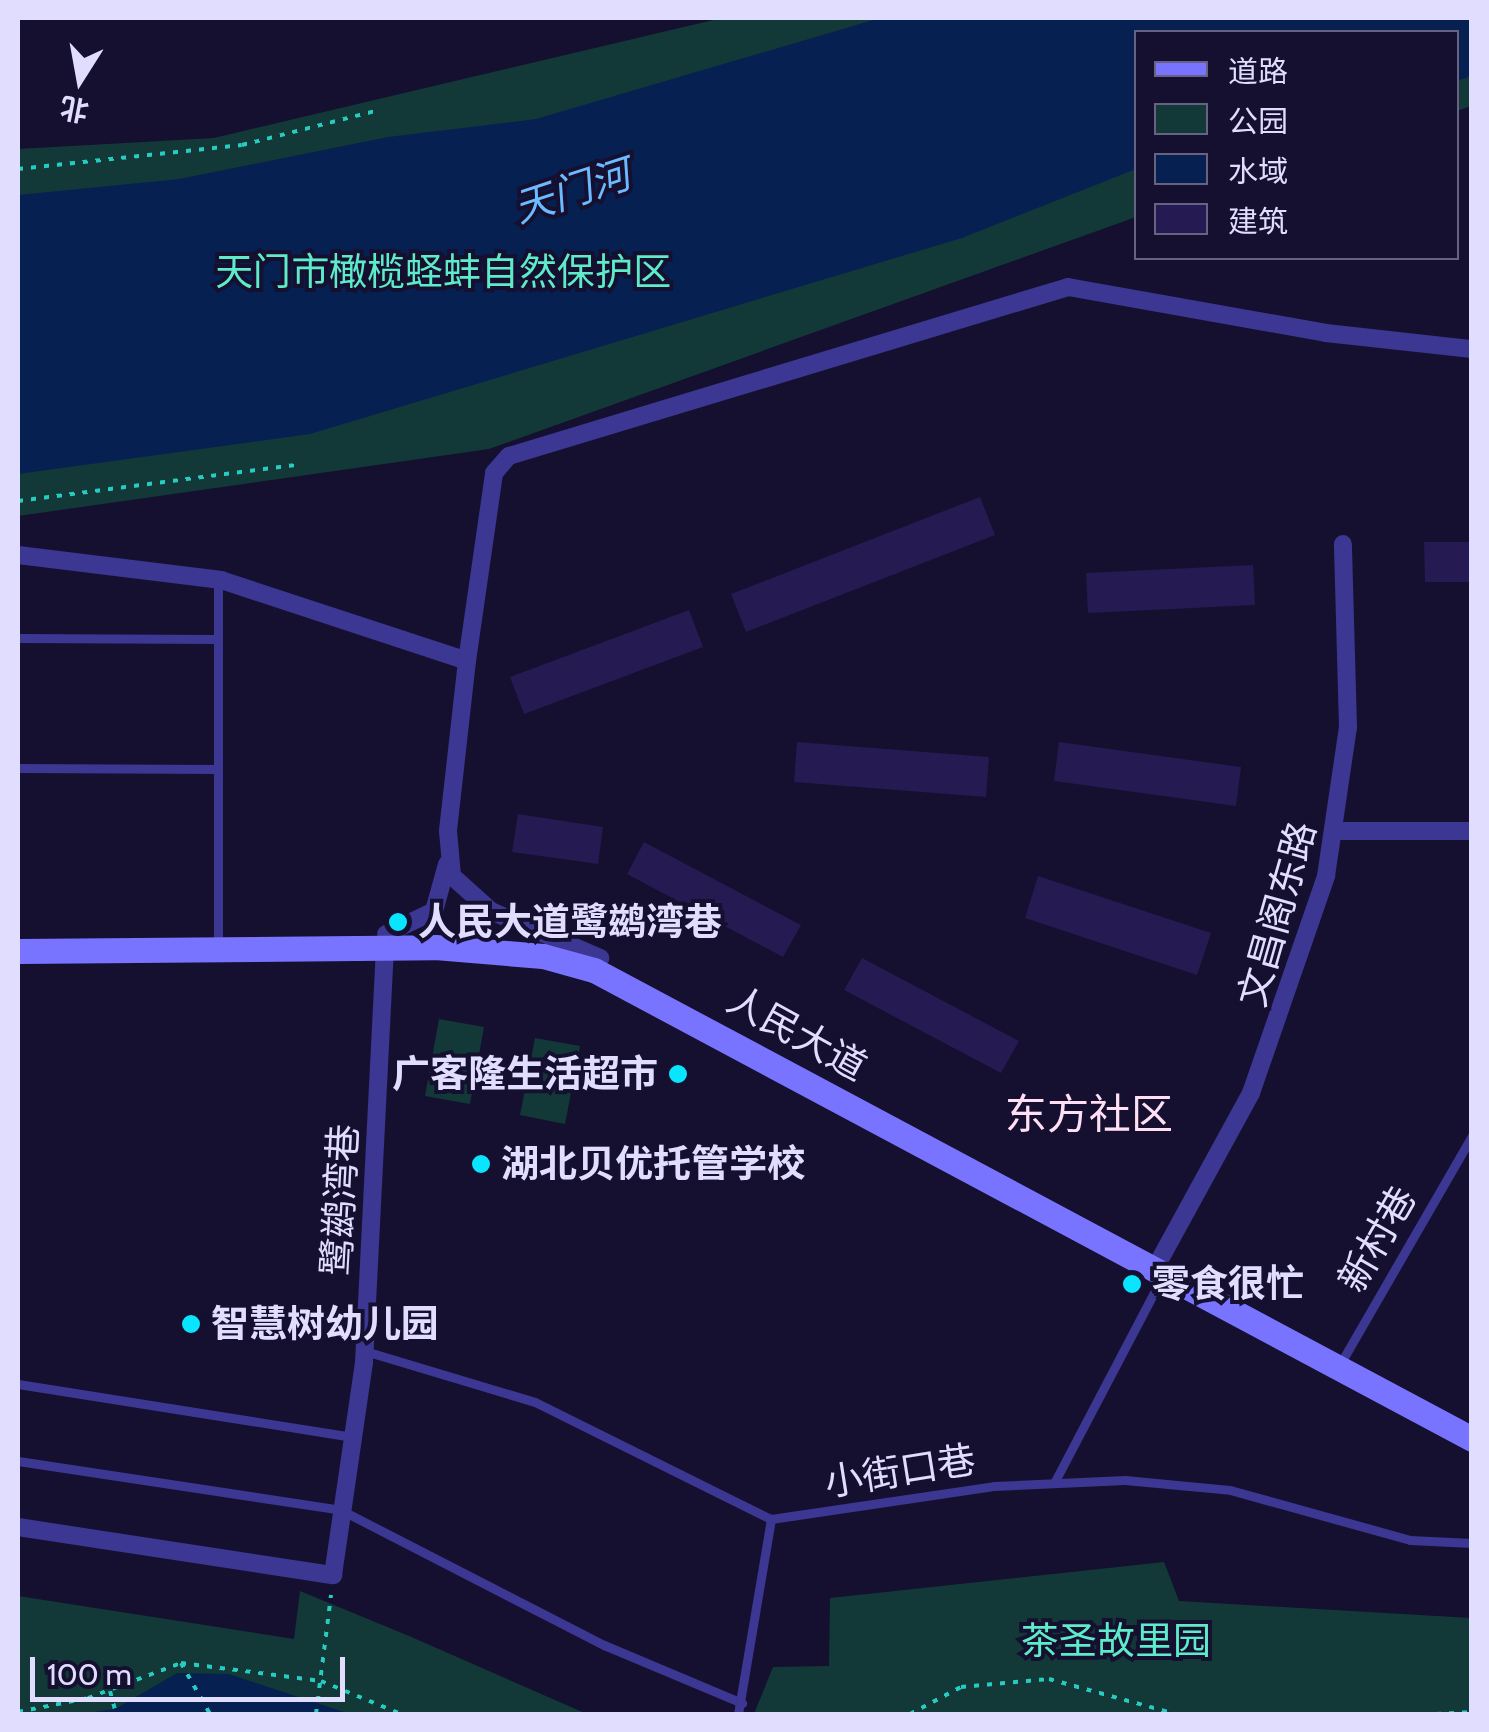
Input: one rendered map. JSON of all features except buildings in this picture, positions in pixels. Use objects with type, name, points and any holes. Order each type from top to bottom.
[{"type":"main road","name":"人民大道","points":[[18,951],[494,935],[600,958],[1472,1439]]},
{"type":"main road","name":"人民大道","points":[[18,938],[218,936],[386,940],[493,949],[594,970],[1161,1268]]},
{"type":"main road","name":"人民大道","points":[[1339,1366],[1472,1423]]},
{"type":"street","points":[[386,940],[434,911],[447,858],[468,661],[494,473],[509,456],[1068,287],[1326,333],[1472,349]]},
{"type":"street","name":"文昌阁东路","points":[[1161,1268],[1274,1038],[1337,831],[1349,680],[1343,544]]},
{"type":"street","points":[[18,554],[218,580],[468,661]]},
{"type":"street","points":[[1337,831],[1472,830]]},
{"type":"street","points":[[447,858],[474,901],[600,958]]},
{"type":"street","name":"鹭鹚湾巷","points":[[333,1575],[365,1351],[386,940]]},
{"type":"street","points":[[18,1528],[333,1575]]},
{"type":"lane","points":[[218,580],[218,936]]},
{"type":"lane","points":[[18,638],[218,639]]},
{"type":"lane","points":[[18,768],[218,769]]},
{"type":"lane","name":"新村巷","points":[[1339,1366],[1472,1136]]},
{"type":"lane","points":[[1054,1483],[1161,1268]]},
{"type":"lane","points":[[365,1351],[535,1402],[771,1519],[738,1714]]},
{"type":"lane","points":[[18,1384],[353,1438]]},
{"type":"lane","points":[[18,1461],[342,1510],[604,1644],[742,1702]]},
{"type":"lane","name":"小街口巷","points":[[771,1519],[1054,1483],[1230,1490],[1410,1540],[1472,1543]]},
{"type":"path","points":[[18,169],[242,146],[379,110]]},
{"type":"path","points":[[18,501],[296,465]]},
{"type":"path","points":[[316,1712],[333,1575]]},
{"type":"path","points":[[181,1663],[210,1714]]},
{"type":"path","points":[[18,1712],[110,1691],[181,1663],[321,1681],[401,1714]]},
{"type":"path","points":[[910,1714],[961,1686],[1050,1679],[1176,1714]]},
{"type":"path","points":[[110,1691],[116,1714]]},
{"type":"path","points":[[1436,1714],[1472,1712]]},
{"type":"green space","name":"天门市橄榄蛏蚌自然保护区","points":[[722,18],[1471,18],[1471,106],[1459,110],[1459,30],[1134,30],[1134,218],[489,449],[18,516],[18,149],[214,138]]},
{"type":"green space","points":[[439,1019],[484,1027],[470,1104],[425,1096]]},
{"type":"green space","points":[[535,1038],[580,1046],[565,1124],[520,1115]]},
{"type":"green space","name":"茶圣故里园","points":[[1164,1562],[1179,1601],[1471,1618],[1471,1714],[754,1714],[773,1667],[829,1666],[830,1598]]},
{"type":"green space","points":[[300,1591],[587,1714],[18,1714],[18,1596],[294,1639]]},
{"type":"water","name":"天门市橄榄蛏蚌自然保护区","points":[[880,18],[1471,18],[1471,76],[1459,80],[1459,30],[1134,30],[1134,170],[962,238],[310,434],[18,474],[18,195],[179,179],[388,137],[536,119]]},
{"type":"water","points":[[177,1673],[229,1674],[350,1714],[79,1714],[115,1709]]},
{"type":"place","name":"人民大道鹭鹚湾巷","points":[[398,922]]},
{"type":"place","name":"广客隆生活超市","points":[[678,1074]]},
{"type":"place","name":"湖北贝优托管学校","points":[[481,1164]]},
{"type":"place","name":"零食很忙","points":[[1132,1284]]},
{"type":"place","name":"智慧树幼儿园","points":[[191,1324]]},
{"type":"district","name":"东方社区","points":[[1089,1114]]},
{"type":"water label","name":"天门河","points":[[572,191]]}]
